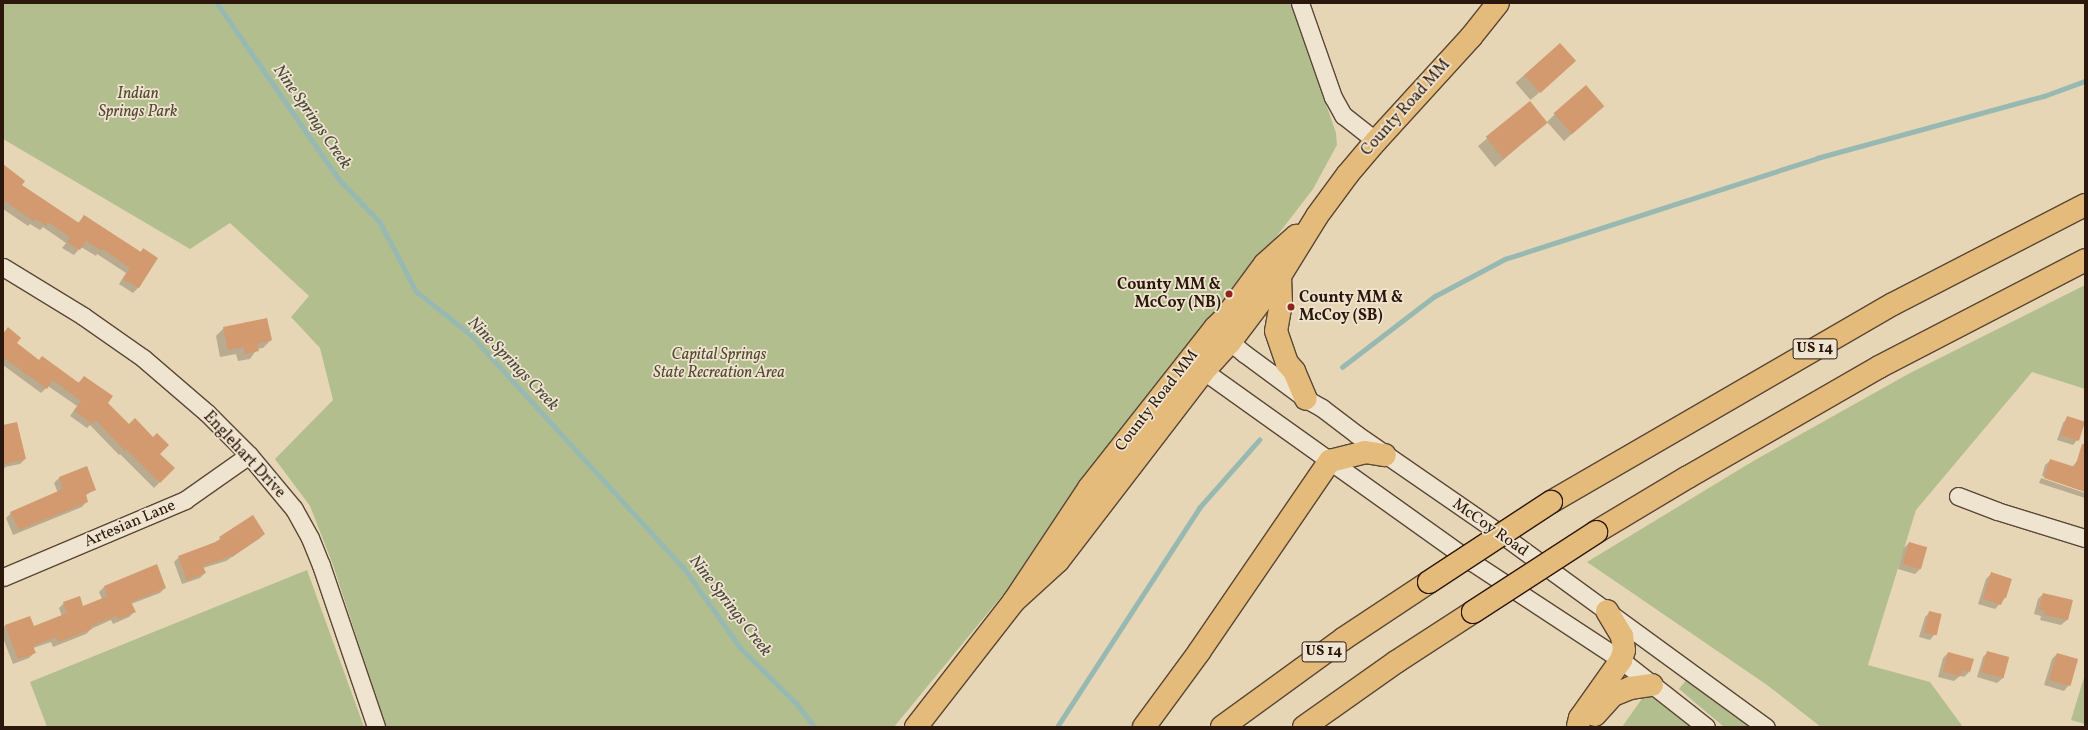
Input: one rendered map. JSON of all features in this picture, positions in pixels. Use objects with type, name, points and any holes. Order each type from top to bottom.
[{"type":"main road","name":"County Road MM","points":[[916,727],[1014,601],[1058,560],[1196,366],[1222,335],[1280,276],[1317,216],[1376,141],[1470,37],[1498,3]]},
{"type":"main road","name":"US 14","points":[[1222,727],[1343,639],[1551,502],[1893,304],[2085,205]]},
{"type":"main road","name":"County Road MM","points":[[1222,335],[1225,318],[1265,264],[1317,216]]},
{"type":"main road","points":[[1304,727],[1396,662],[1596,532],[1872,371],[2085,260]]},
{"type":"main road","points":[[1280,276],[1281,303],[1276,331],[1287,364],[1294,371],[1306,398]]},
{"type":"main road","points":[[1144,727],[1199,652],[1330,461],[1365,452],[1385,455]]},
{"type":"main road","points":[[1578,727],[1580,718],[1622,660],[1624,650],[1622,636],[1607,611]]},
{"type":"main road","points":[[1578,727],[1587,724],[1613,695],[1630,688],[1652,685]]},
{"type":"street","points":[[1300,3],[1333,97],[1343,115],[1376,141]]},
{"type":"street","name":"Englehart Drive","points":[[3,267],[83,316],[143,358],[207,413],[249,455],[294,509],[310,538],[376,727]]},
{"type":"street","name":"McCoy Road","points":[[1222,335],[1385,455],[1501,534],[1766,727]]},
{"type":"street","points":[[1196,366],[1472,562],[1622,660],[1706,727]]},
{"type":"street","name":"Artesian Lane","points":[[3,577],[185,500],[249,455]]},
{"type":"street","points":[[1958,496],[1997,511],[2085,538]]},
{"type":"green space","name":"Capital Springs State Recreation Area","points":[[3,3],[1297,3],[1316,75],[1336,133],[1337,145],[1313,189],[1137,418],[1042,547],[894,727],[386,727],[333,565],[310,506],[275,459],[333,400],[320,348],[291,317],[309,296],[230,223],[190,249],[3,139]]},
{"type":"green space","points":[[2085,285],[2085,389],[2032,372],[1916,510],[1868,665],[1930,682],[1963,727],[1821,727],[1767,685],[1587,562],[1755,460],[1910,373]]},
{"type":"green space","points":[[307,570],[364,727],[47,727],[30,682]]},
{"type":"green space","points":[[1692,673],[1765,727],[1724,727],[1679,689]]},
{"type":"green space","points":[[2085,674],[2085,724],[2071,720]]},
{"type":"green space","points":[[1646,693],[1655,694],[1699,727],[1622,727]]},
{"type":"building","points":[[1560,43],[1576,61],[1540,93],[1524,75]]},
{"type":"building","points":[[1586,85],[1604,106],[1572,134],[1554,113]]},
{"type":"building","points":[[1530,101],[1548,123],[1503,159],[1486,137]]},
{"type":"building","points":[[3,164],[25,181],[22,185],[79,223],[84,215],[141,252],[143,248],[158,258],[139,288],[123,279],[130,268],[103,249],[102,251],[86,241],[80,250],[67,242],[70,237],[48,222],[46,226],[36,219],[34,221],[3,200]]},
{"type":"building","points":[[267,318],[272,340],[257,344],[259,351],[245,354],[244,347],[228,350],[223,327]]},
{"type":"building","points":[[8,327],[21,338],[17,343],[39,360],[42,356],[79,383],[84,376],[113,396],[108,403],[129,424],[135,418],[153,437],[157,433],[169,445],[160,454],[175,468],[160,483],[126,449],[125,451],[96,420],[93,424],[74,411],[81,401],[53,380],[47,389],[3,357],[3,334]]},
{"type":"building","points":[[2067,416],[2085,422],[2079,441],[2061,435]]},
{"type":"building","points":[[17,422],[26,459],[5,464],[3,455],[3,425]]},
{"type":"building","points":[[2082,444],[2085,444],[2085,492],[2044,478],[2050,459],[2075,467]]},
{"type":"building","points":[[87,466],[96,490],[86,494],[88,502],[19,530],[10,512],[63,489],[59,477]]},
{"type":"building","points":[[253,515],[265,534],[232,557],[231,556],[203,566],[206,573],[187,580],[178,556],[221,540],[219,537]]},
{"type":"building","points":[[1909,542],[1927,547],[1921,569],[1903,564]]},
{"type":"building","points":[[157,564],[166,588],[131,602],[136,612],[118,619],[116,616],[91,626],[92,629],[58,642],[56,637],[33,646],[36,653],[18,659],[5,625],[30,616],[34,626],[67,613],[63,602],[80,596],[83,606],[108,596],[104,586]]},
{"type":"building","points":[[1991,572],[2012,579],[2006,598],[2004,598],[2001,605],[1983,599]]},
{"type":"building","points":[[2043,593],[2073,600],[2068,620],[2044,615],[2045,611],[2039,609]]},
{"type":"building","points":[[1929,611],[1942,614],[1937,635],[1924,632]]},
{"type":"building","points":[[1987,651],[2009,657],[2004,678],[1981,672]]},
{"type":"building","points":[[1948,652],[1974,659],[1970,672],[1962,670],[1961,676],[1943,672]]},
{"type":"building","points":[[2057,653],[2078,659],[2070,686],[2049,680]]},
{"type":"waterway","name":"Nine Springs Creek","points":[[217,3],[339,179],[380,222],[416,291],[470,334],[684,568],[740,647],[797,704],[815,727]]},
{"type":"waterway","points":[[1342,367],[1435,296],[1505,259],[1817,158],[2044,96],[2085,81]]},
{"type":"waterway","points":[[1057,727],[1199,508],[1259,440]]},
{"type":"place","name":"County MM & McCoy (NB)","points":[[1229,294]]},
{"type":"place","name":"County MM & McCoy (SB)","points":[[1291,307]]},
{"type":"park label","name":"Indian Springs Park","points":[[138,103]]}]
